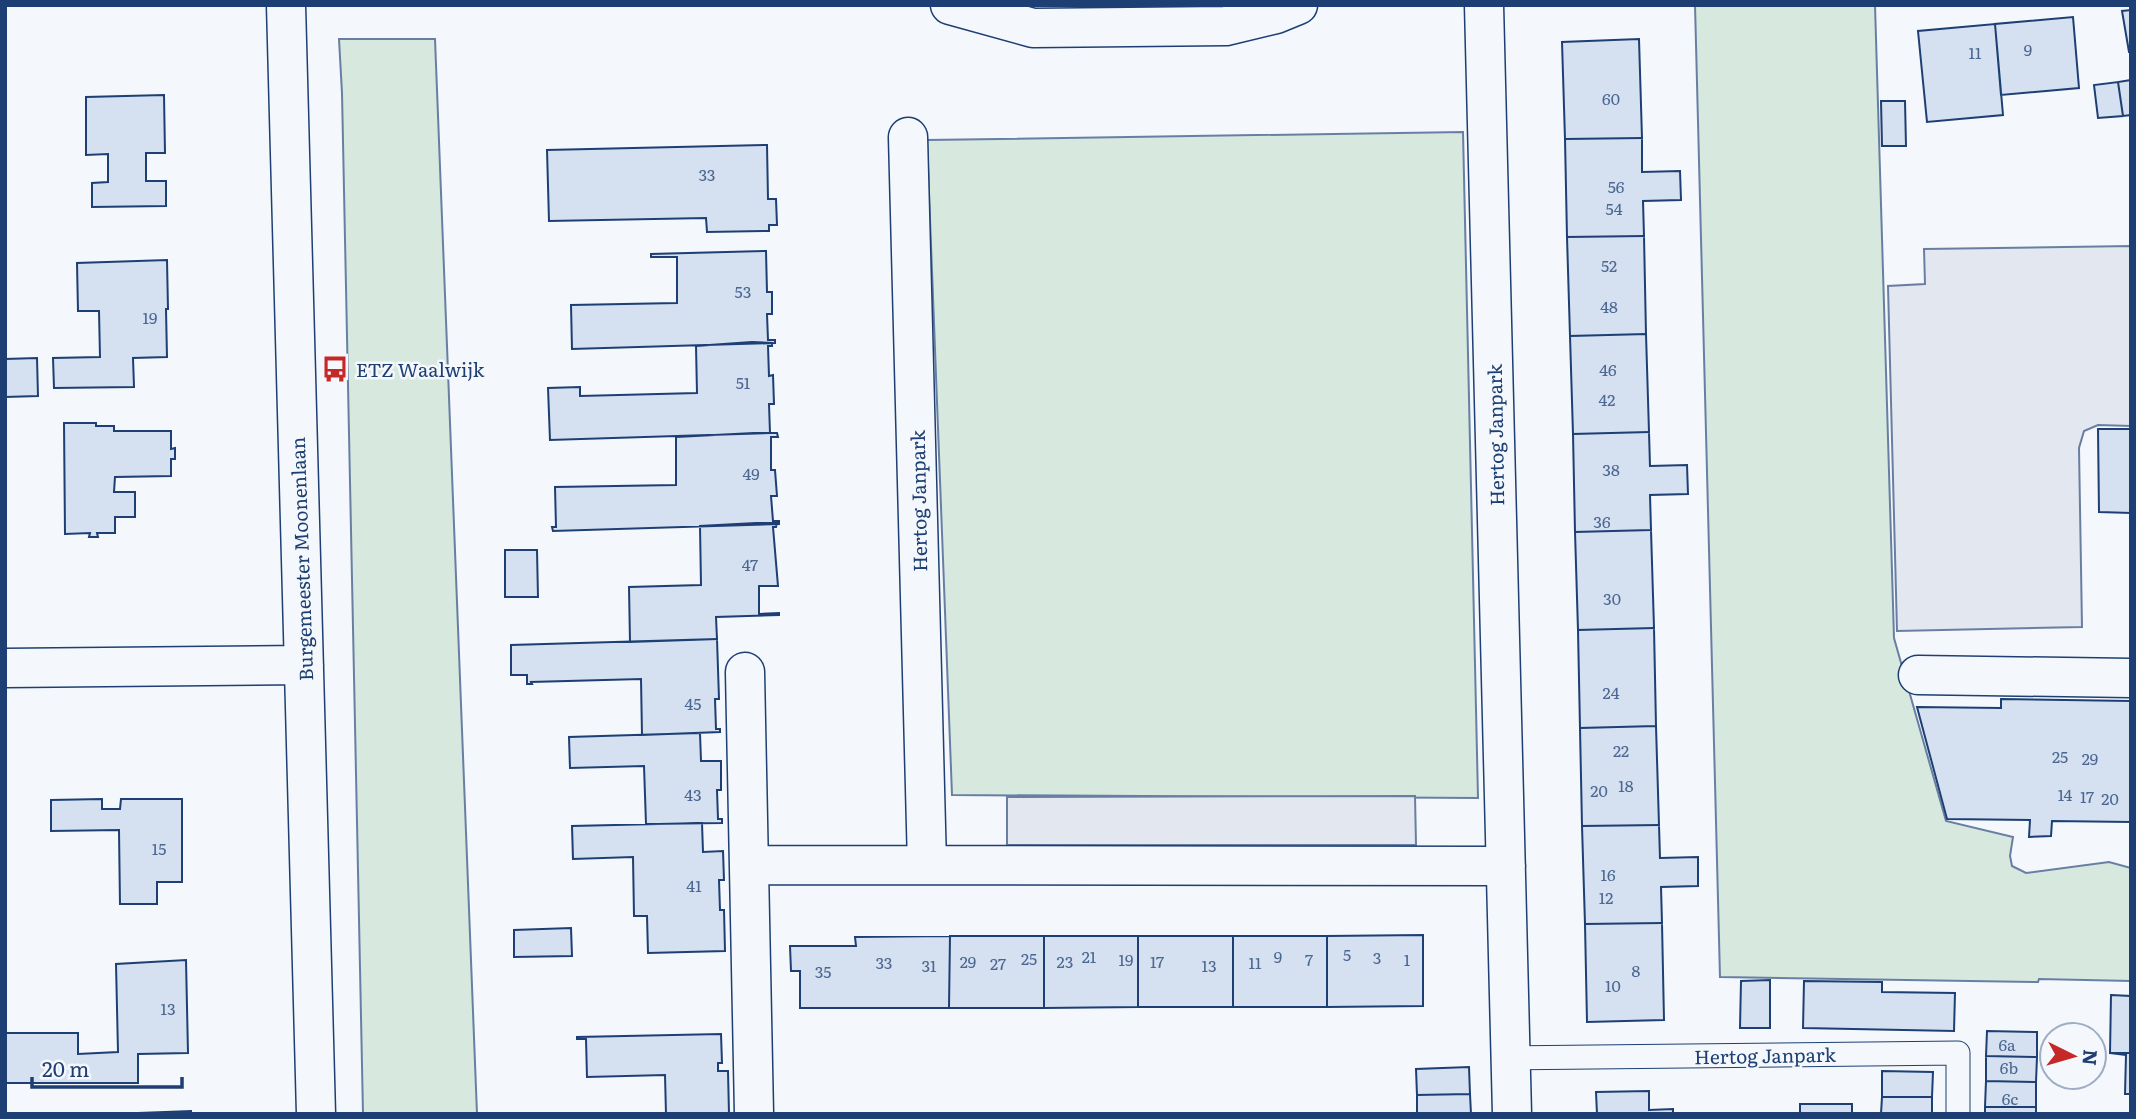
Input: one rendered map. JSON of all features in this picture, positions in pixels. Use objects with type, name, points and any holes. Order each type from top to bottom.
[{"type":"street","name":"Burgemeester Moonenlaan","points":[[286,5],[316,1114]]},
{"type":"street","points":[[950,5],[1032,28],[1226,26],[1276,15],[1298,5]]},
{"type":"street","name":"Hertog Janpark","points":[[1484,5],[1512,1114]]},
{"type":"street","name":"Hertog Janpark","points":[[908,137],[927,865]]},
{"type":"street","points":[[5,668],[304,665]]},
{"type":"street","points":[[745,672],[754,1114]]},
{"type":"street","points":[[1918,675],[2131,678]]},
{"type":"street","points":[[749,866],[1506,866]]},
{"type":"lane","name":"Hertog Janpark","points":[[1511,1058],[1958,1053],[1958,1114]]},
{"type":"shaded area","points":[[1695,5],[1875,5],[1894,638],[1946,821],[2013,837],[2010,856],[2012,866],[2026,873],[2109,862],[2131,868],[2131,981],[1720,977]]},
{"type":"shaded area","points":[[339,39],[435,39],[477,1114],[363,1114]]},
{"type":"shaded area","points":[[1463,132],[1478,798],[952,795],[927,140]]},
{"type":"shaded area","points":[[2131,246],[2131,426],[2098,425],[2084,431],[2079,448],[2082,627],[1897,631],[1888,286],[1925,284],[1924,249]]},
{"type":"shaded area","points":[[1415,796],[1416,845],[1007,845],[1007,797]]},
{"type":"building","points":[[2131,10],[2131,52],[2129,52],[2122,11]]},
{"type":"building","points":[[2073,17],[2079,88],[2001,95],[1995,24]]},
{"type":"building","points":[[1995,24],[2003,115],[1927,122],[1918,31]]},
{"type":"building","points":[[1639,39],[1642,138],[1565,139],[1562,42]]},
{"type":"building","points":[[2131,80],[2131,115],[2123,116],[2118,82]]},
{"type":"building","points":[[2118,82],[2123,116],[2098,118],[2094,85]]},
{"type":"building","points":[[164,95],[165,153],[146,153],[146,181],[166,181],[166,206],[92,207],[92,183],[108,182],[108,154],[86,155],[86,97]]},
{"type":"building","points":[[1881,101],[1905,101],[1906,146],[1882,146]]},
{"type":"building","points":[[1642,138],[1642,172],[1680,171],[1681,200],[1643,201],[1644,236],[1567,237],[1565,139]]},
{"type":"building","points":[[767,145],[768,199],[776,199],[777,225],[769,225],[769,231],[707,232],[706,218],[549,221],[547,150]]},
{"type":"building","points":[[1644,236],[1646,334],[1570,336],[1567,237]]},
{"type":"building","points":[[766,251],[767,292],[772,292],[772,314],[767,314],[768,340],[775,340],[775,343],[572,349],[571,305],[677,303],[677,257],[651,257],[651,254]]},
{"type":"building","points":[[167,260],[167,357],[133,358],[134,387],[54,388],[53,358],[100,357],[99,311],[78,311],[77,263]]},
{"type":"building","points":[[1646,334],[1649,432],[1573,434],[1570,336]]},
{"type":"building","points":[[772,343],[772,346],[768,346],[774,404],[769,404],[770,433],[550,440],[548,388],[580,387],[580,396],[697,393],[696,346]]},
{"type":"building","points":[[37,358],[38,396],[5,397],[5,359]]},
{"type":"building","points":[[64,423],[96,423],[96,426],[114,426],[114,431],[171,431],[171,449],[175,448],[175,459],[171,459],[171,476],[115,477],[114,492],[135,492],[135,517],[115,517],[115,533],[97,533],[98,537],[89,537],[90,533],[65,534]]},
{"type":"building","points":[[2098,429],[2131,429],[2131,513],[2099,512]]},
{"type":"building","points":[[1649,432],[1650,466],[1687,465],[1688,494],[1650,495],[1651,530],[1575,532],[1573,434]]},
{"type":"building","points":[[777,433],[778,437],[771,437],[771,470],[775,470],[777,496],[771,496],[773,521],[779,521],[779,524],[553,531],[552,527],[556,527],[555,487],[676,485],[676,437]]},
{"type":"building","points":[[777,523],[776,527],[773,527],[778,586],[759,586],[759,614],[779,615],[716,617],[717,639],[630,642],[629,587],[701,585],[700,526]]},
{"type":"building","points":[[1651,530],[1654,628],[1578,630],[1575,532]]},
{"type":"building","points":[[505,550],[537,550],[538,597],[505,597]]},
{"type":"building","points":[[1654,628],[1656,726],[1580,728],[1578,630]]},
{"type":"building","points":[[717,639],[719,699],[715,699],[716,729],[720,729],[720,732],[642,735],[641,679],[527,684],[527,675],[511,675],[511,645]]},
{"type":"building","points":[[2001,699],[2131,701],[2131,822],[2052,821],[2051,836],[2029,837],[2030,820],[1947,819],[1917,707],[2001,708]]},
{"type":"building","points":[[1656,726],[1659,825],[1582,826],[1580,728]]},
{"type":"building","points":[[700,733],[701,761],[721,761],[721,790],[717,790],[718,819],[722,819],[722,823],[646,824],[644,766],[570,768],[569,737]]},
{"type":"building","points":[[102,799],[102,809],[120,809],[121,799],[182,799],[182,882],[157,882],[157,904],[120,904],[119,830],[51,831],[51,800]]},
{"type":"building","points":[[702,823],[703,852],[723,851],[724,880],[719,880],[720,910],[724,910],[725,951],[648,953],[647,916],[634,916],[633,857],[573,859],[572,826]]},
{"type":"building","points":[[1659,825],[1660,858],[1698,857],[1698,886],[1661,887],[1662,923],[1585,924],[1582,826]]},
{"type":"building","points":[[1662,923],[1664,1020],[1587,1022],[1585,924]]},
{"type":"building","points":[[571,928],[572,956],[514,957],[514,930]]},
{"type":"building","points":[[1423,935],[1423,1006],[1327,1007],[1327,936]]},
{"type":"building","points":[[950,936],[1044,936],[1044,1008],[949,1008]]},
{"type":"building","points":[[950,936],[949,1008],[800,1008],[800,971],[791,971],[790,946],[856,946],[855,937]]},
{"type":"building","points":[[1044,936],[1138,936],[1138,1007],[1044,1008]]},
{"type":"building","points":[[1138,936],[1233,936],[1233,1007],[1138,1007]]},
{"type":"building","points":[[1233,936],[1327,936],[1327,1007],[1233,1007]]},
{"type":"building","points":[[186,960],[188,1053],[138,1054],[138,1083],[5,1083],[5,1033],[78,1033],[78,1054],[118,1052],[116,964]]},
{"type":"building","points":[[1770,980],[1770,1028],[1740,1028],[1741,981]]},
{"type":"building","points":[[1804,981],[1882,982],[1882,992],[1955,993],[1954,1031],[1803,1028]]},
{"type":"building","points":[[2111,995],[2131,996],[2131,1053],[2110,1053]]},
{"type":"building","points":[[1987,1031],[2037,1032],[2037,1057],[1986,1056]]},
{"type":"building","points":[[721,1034],[722,1063],[718,1063],[718,1071],[728,1071],[729,1114],[666,1114],[665,1075],[587,1077],[586,1039],[577,1039],[577,1037]]},
{"type":"building","points":[[2110,1053],[2131,1053],[2131,1094],[2125,1094],[2126,1055]]},
{"type":"building","points":[[1986,1056],[2037,1057],[2036,1082],[1986,1081]]},
{"type":"building","points":[[1469,1067],[1470,1094],[1417,1095],[1416,1069]]},
{"type":"building","points":[[1882,1071],[1933,1072],[1932,1097],[1882,1097]]},
{"type":"building","points":[[1986,1081],[2036,1082],[2036,1107],[1985,1107]]},
{"type":"building","points":[[1649,1091],[1649,1110],[1673,1109],[1673,1114],[1597,1114],[1596,1092]]},
{"type":"building","points":[[1470,1094],[1471,1114],[1417,1114],[1417,1095]]},
{"type":"building","points":[[1882,1097],[1932,1097],[1932,1114],[1881,1114]]},
{"type":"building","points":[[1800,1104],[1852,1104],[1852,1114],[1800,1114]]},
{"type":"building","points":[[1985,1107],[2036,1107],[2036,1114],[1985,1114]]},
{"type":"building","points":[[191,1111],[191,1114],[111,1114]]},
{"type":"place","name":"ETZ Waalwijk","points":[[335,369]]}]
